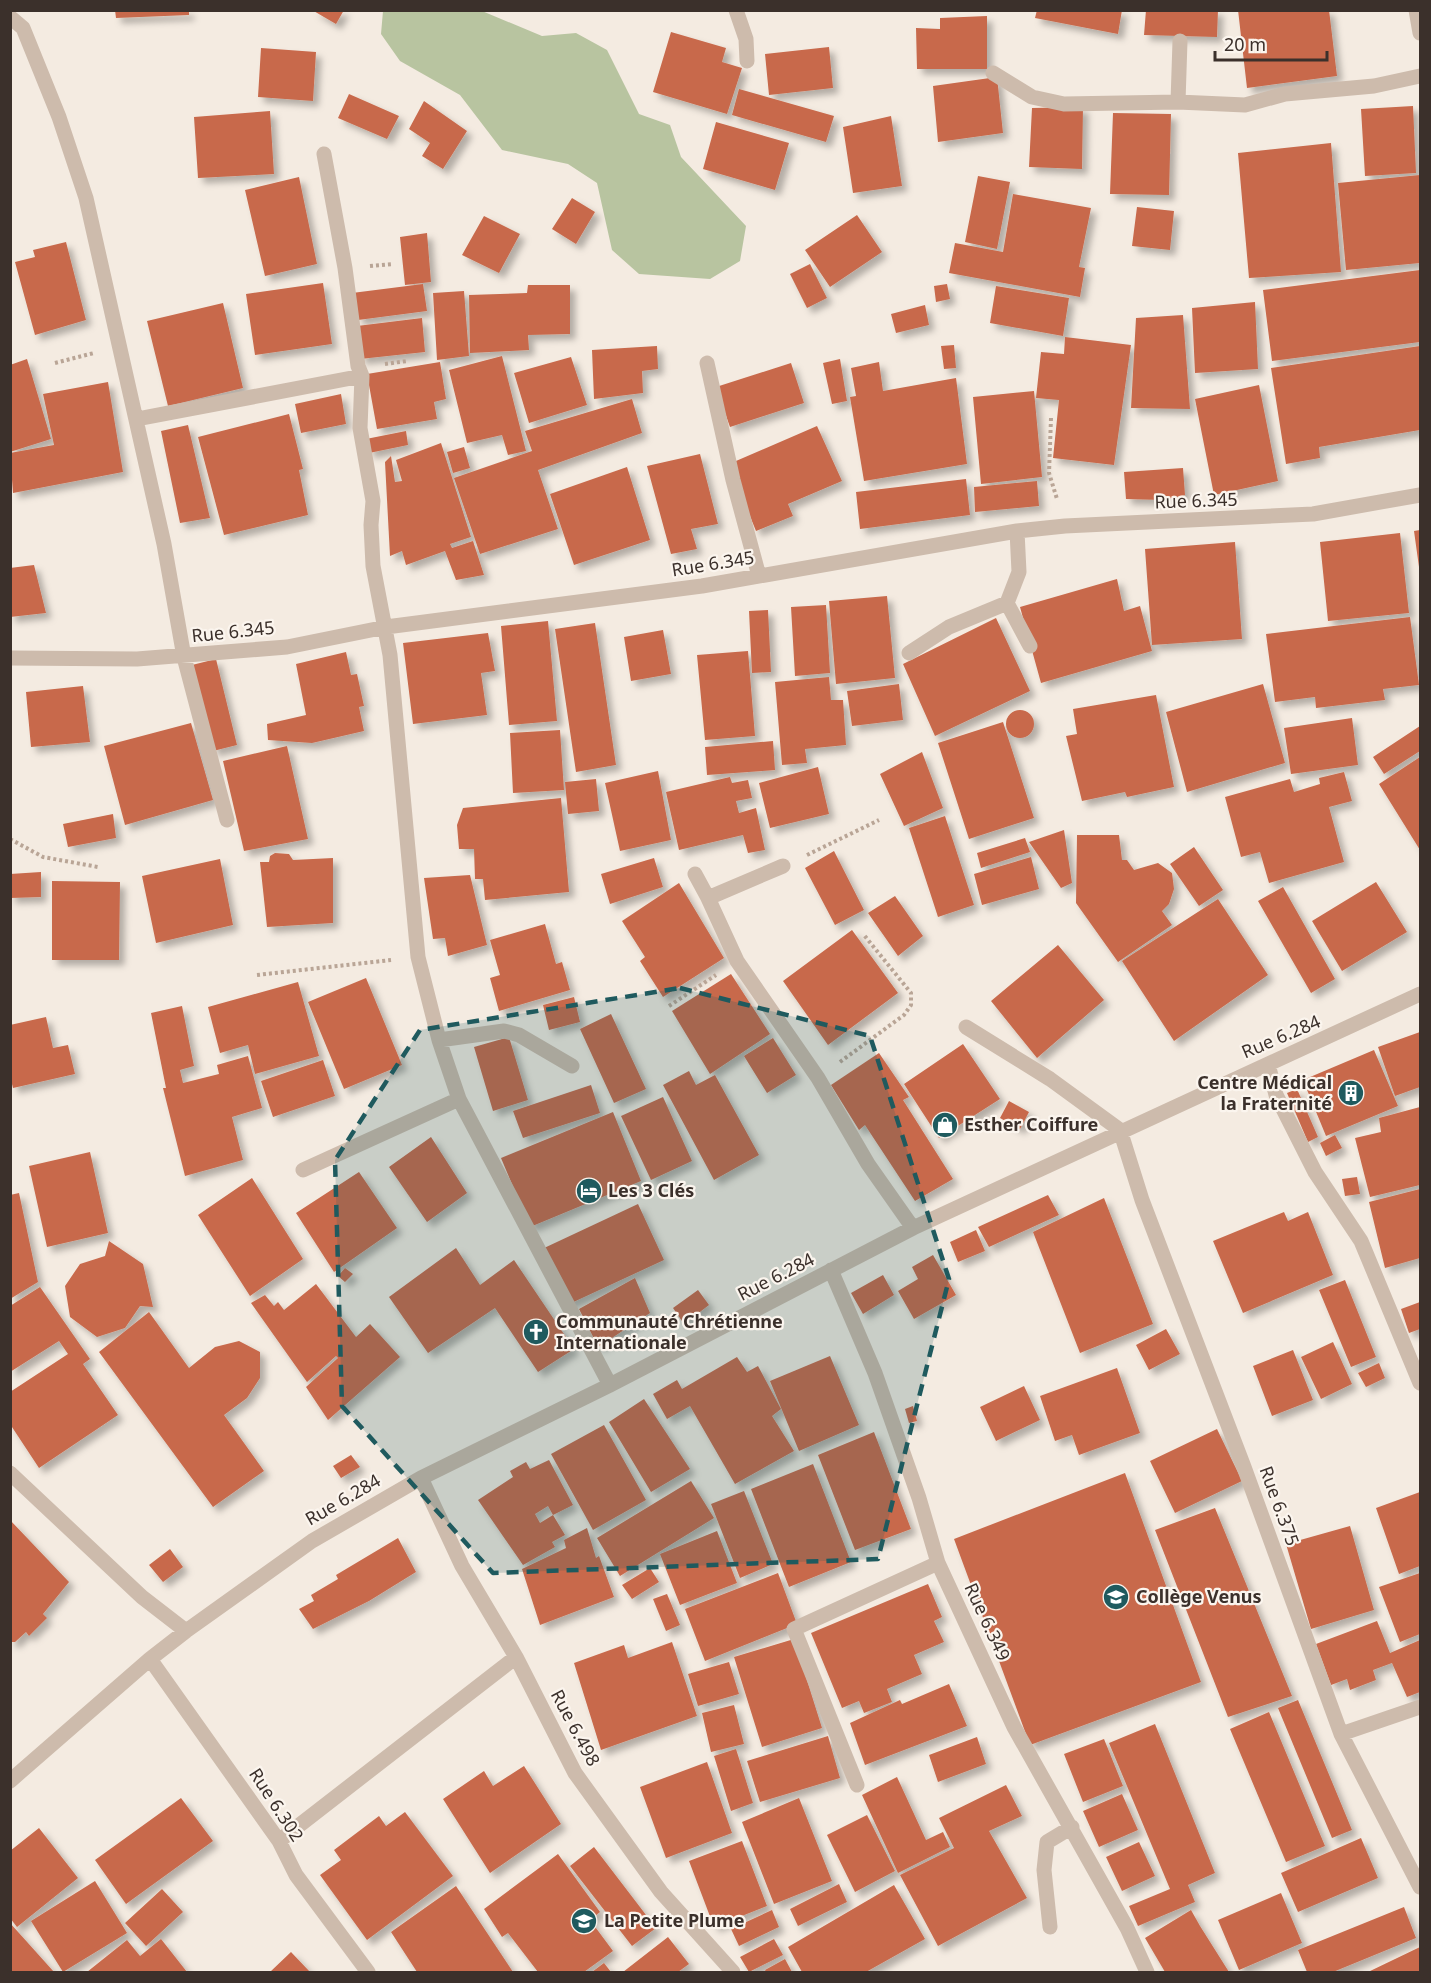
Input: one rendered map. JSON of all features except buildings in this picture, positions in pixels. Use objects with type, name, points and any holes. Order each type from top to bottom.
[{"type":"street","points":[[736,10],[747,39],[747,61]]},
{"type":"street","points":[[1416,10],[1420,33]]},
{"type":"street","points":[[10,17],[23,28],[63,127],[86,198],[164,544],[184,657],[227,820]]},
{"type":"street","points":[[1178,102],[1180,40]]},
{"type":"street","points":[[993,73],[1032,97],[1064,104],[1178,102],[1245,105],[1285,94],[1374,87],[1420,76]]},
{"type":"street","points":[[324,154],[345,268],[358,366],[362,376],[360,428],[373,501],[371,525],[373,566],[386,627],[418,957],[439,1040],[459,1099],[610,1385]]},
{"type":"street","points":[[707,363],[733,480],[759,576]]},
{"type":"street","points":[[137,419],[362,376]]},
{"type":"street","name":"Rue 6.345","points":[[10,658],[75,660],[184,657],[239,649],[287,647],[386,627],[698,579],[759,576],[1017,531],[1065,526],[1313,514],[1420,495]]},
{"type":"street","points":[[909,653],[949,627],[1007,603],[1019,572],[1017,531]]},
{"type":"street","points":[[1007,603],[1030,646]]},
{"type":"street","points":[[708,898],[783,866]]},
{"type":"street","points":[[695,874],[737,961],[818,1078],[868,1164],[913,1228]]},
{"type":"street","name":"Rue 6.284","points":[[10,1781],[150,1659],[186,1631],[312,1541],[421,1478],[610,1385],[913,1228],[1120,1130],[1336,1035],[1420,994]]},
{"type":"street","points":[[966,1027],[1050,1079],[1120,1130]]},
{"type":"street","points":[[439,1040],[504,1031],[519,1035],[572,1066]]},
{"type":"street","points":[[1268,1064],[1276,1095],[1315,1172],[1361,1240],[1420,1383]]},
{"type":"street","points":[[303,1170],[459,1099]]},
{"type":"street","name":"Rue 6.375","points":[[1120,1130],[1142,1200],[1244,1467],[1341,1734],[1420,1887]]},
{"type":"street","name":"Rue 6.349","points":[[831,1270],[875,1374],[919,1498],[938,1563],[1014,1727],[1127,1928],[1147,1972]]},
{"type":"street","points":[[10,1473],[142,1597],[186,1631]]},
{"type":"street","name":"Rue 6.498","points":[[421,1478],[462,1566],[516,1657],[575,1773],[661,1892],[733,1972]]},
{"type":"street","points":[[857,1785],[794,1629],[938,1563]]},
{"type":"street","points":[[279,1840],[516,1657]]},
{"type":"street","name":"Rue 6.302","points":[[150,1659],[279,1840],[296,1875],[368,1972]]},
{"type":"street","points":[[1341,1734],[1420,1707]]},
{"type":"street","points":[[1050,1927],[1044,1870],[1047,1842],[1072,1827]]},
{"type":"path","points":[[56,363],[121,346]]},
{"type":"path","points":[[1051,418],[1050,473],[1065,526]]},
{"type":"path","points":[[823,848],[879,819]]},
{"type":"path","points":[[10,839],[43,857],[98,867]]},
{"type":"path","points":[[818,1078],[904,1015],[911,1005],[911,993],[864,935]]},
{"type":"path","points":[[257,975],[418,957]]},
{"type":"path","points":[[669,1006],[737,961]]},
{"type":"highlighted area","points":[[680,988],[870,1036],[949,1279],[878,1559],[493,1573],[342,1406],[335,1160],[420,1030]]},
{"type":"green space","points":[[383,11],[482,11],[542,36],[576,33],[607,50],[639,114],[670,125],[681,157],[746,226],[740,261],[710,279],[639,274],[612,250],[597,183],[568,164],[502,150],[460,95],[400,61],[381,34]]},
{"type":"place","name":"Centre Médical la Fraternité","points":[[1351,1093]]},
{"type":"place","name":"Esther Coiffure","points":[[945,1125]]},
{"type":"place","name":"Les 3 Clés","points":[[589,1191]]},
{"type":"place","name":"Communauté Chrétienne Internationale","points":[[536,1332]]},
{"type":"place","name":"Collège Venus","points":[[1116,1597]]},
{"type":"place","name":"La Petite Plume","points":[[584,1921]]}]
